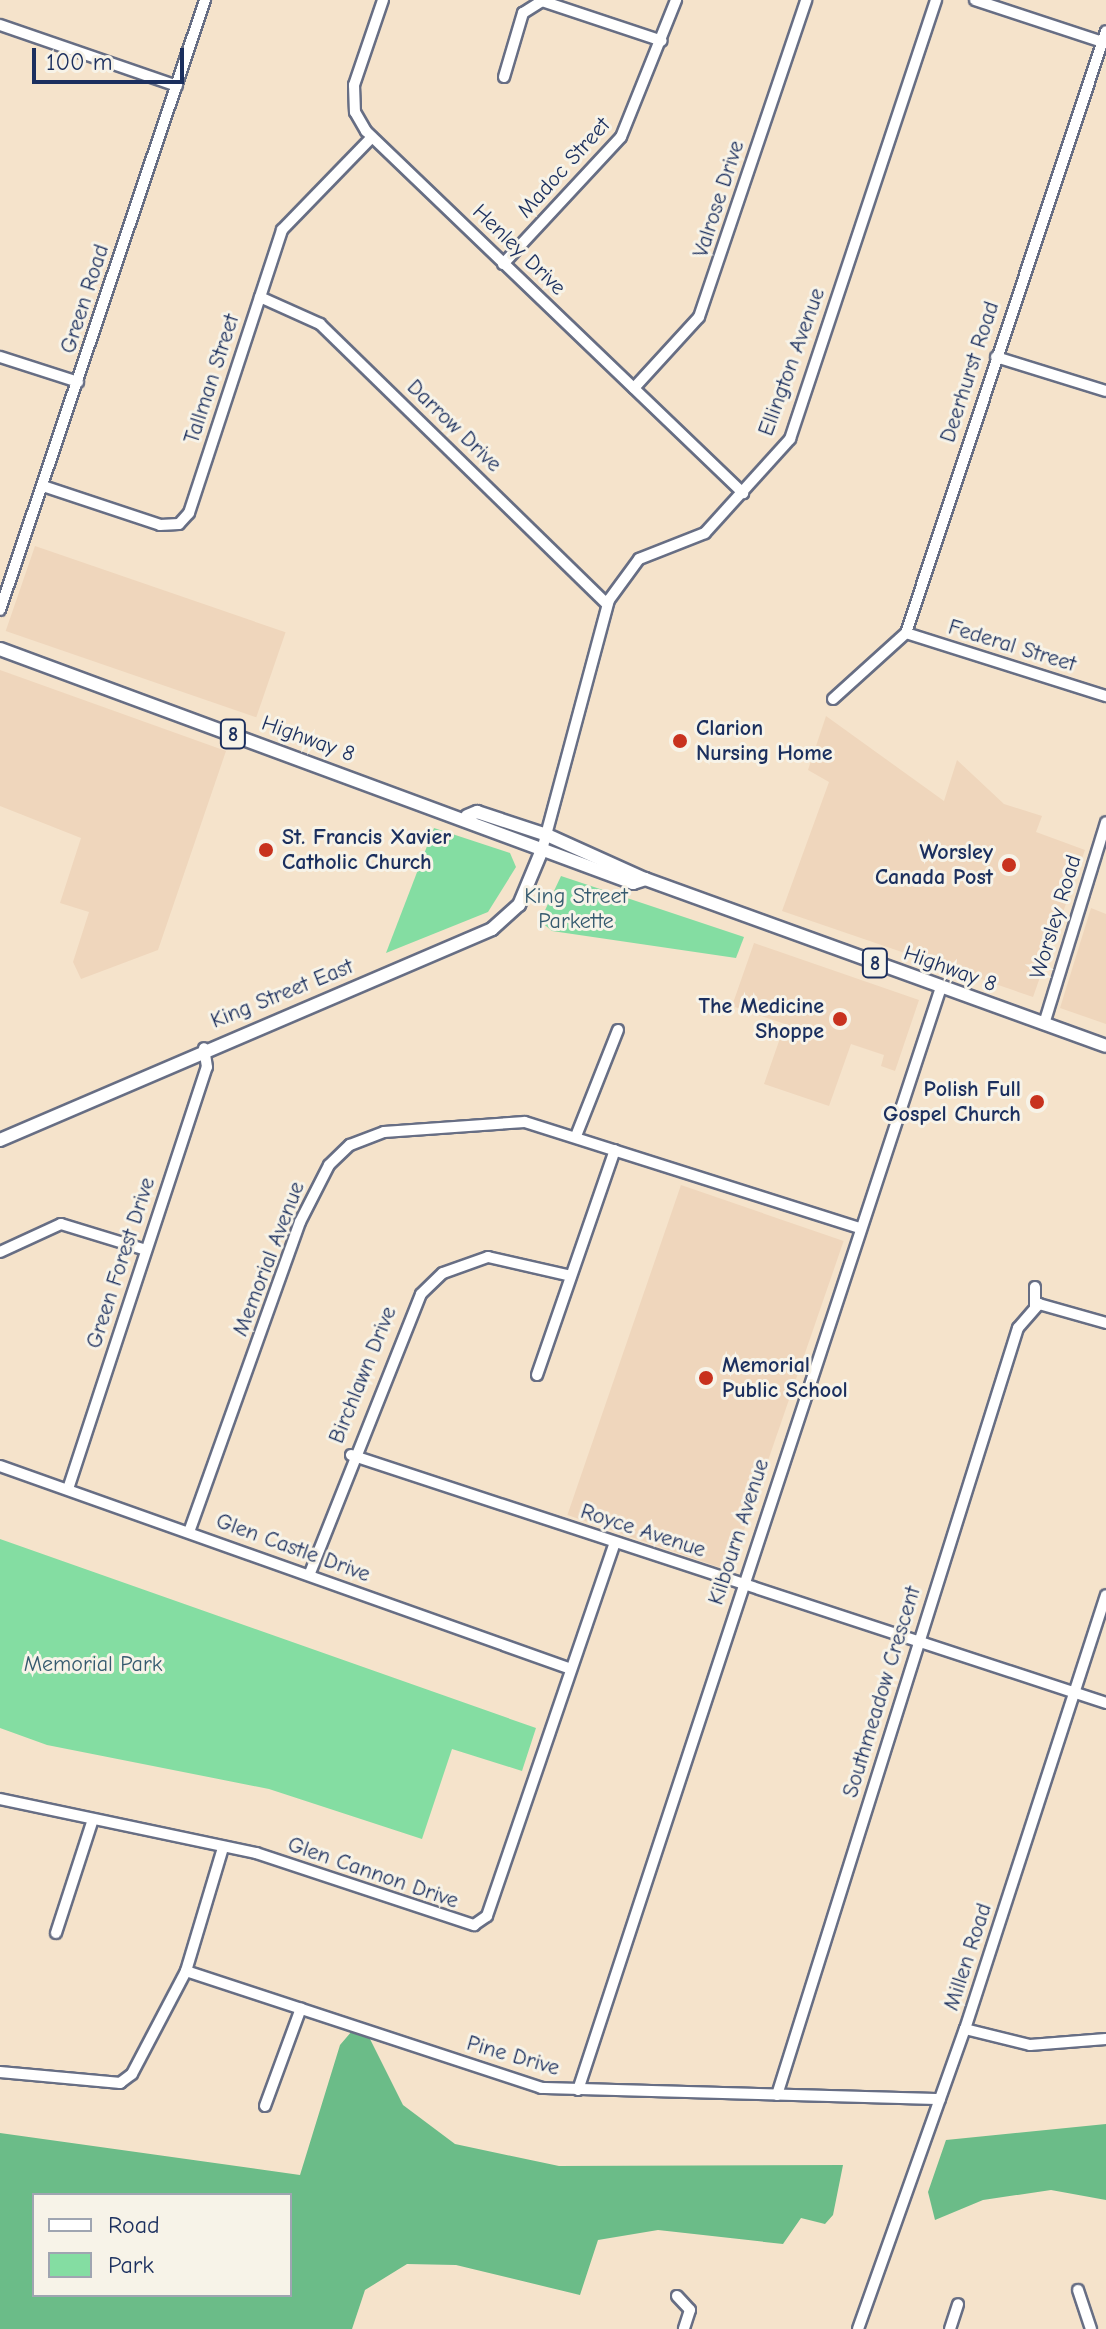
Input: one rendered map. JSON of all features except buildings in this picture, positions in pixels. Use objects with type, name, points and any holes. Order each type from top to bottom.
[{"type":"main road","name":"Highway 8","points":[[0,649],[467,816],[473,825],[633,883],[645,879]]},
{"type":"main road","name":"Highway 8","points":[[467,816],[477,812],[547,835],[645,879],[1106,1046]]},
{"type":"main road","name":"King Street East","points":[[0,1140],[204,1048],[492,929],[519,905],[542,850]]},
{"type":"street","name":"Green Road","points":[[0,610],[205,0]]},
{"type":"street","name":"Henley Drive","points":[[383,0],[354,85],[357,117],[372,137],[743,493]]},
{"type":"street","name":"Madoc Street","points":[[503,264],[621,137],[676,0]]},
{"type":"street","name":"Valrose Drive","points":[[634,388],[704,307],[806,0]]},
{"type":"street","name":"Ellington Avenue","points":[[542,850],[607,604],[639,559],[705,533],[790,439],[936,0]]},
{"type":"street","points":[[975,0],[1104,38]]},
{"type":"street","points":[[504,77],[523,13],[542,1],[662,41]]},
{"type":"street","points":[[0,25],[177,86]]},
{"type":"street","name":"Deerhurst Road","points":[[833,699],[906,633],[1104,38]]},
{"type":"street","name":"Tallman Street","points":[[43,486],[160,525],[179,524],[189,513],[260,297],[293,212],[372,137]]},
{"type":"street","name":"Darrow Drive","points":[[260,297],[320,324],[607,604]]},
{"type":"street","points":[[0,357],[78,382]]},
{"type":"street","points":[[996,357],[1106,391]]},
{"type":"street","name":"Federal Street","points":[[906,633],[1106,696]]},
{"type":"street","name":"Worsley Road","points":[[1044,1024],[1106,822]]},
{"type":"street","name":"Kilbourn Avenue","points":[[578,2090],[859,1228],[941,987]]},
{"type":"street","points":[[576,1136],[618,1030]]},
{"type":"street","name":"Green Forest Drive","points":[[68,1489],[207,1067],[204,1048]]},
{"type":"street","name":"Memorial Avenue","points":[[189,1532],[300,1222],[329,1165],[350,1145],[384,1132],[525,1122],[859,1228]]},
{"type":"street","points":[[537,1375],[615,1150]]},
{"type":"street","points":[[0,1252],[61,1224],[146,1250]]},
{"type":"street","name":"Birchlawn Drive","points":[[310,1573],[351,1455],[412,1306],[443,1273],[503,1257],[571,1276]]},
{"type":"street","points":[[1035,1287],[1035,1307],[1053,1304],[1106,1323]]},
{"type":"street","name":"Southmeadow Crescent","points":[[777,2095],[1011,1344],[1035,1307]]},
{"type":"street","name":"Royce Avenue","points":[[351,1455],[918,1644],[1106,1703]]},
{"type":"street","name":"Glen Castle Drive","points":[[0,1466],[310,1573],[571,1669]]},
{"type":"street","name":"Glen Cannon Drive","points":[[0,1799],[92,1822],[223,1848],[465,1925],[484,1921],[615,1543]]},
{"type":"street","name":"Millen Road","points":[[858,2329],[965,2029],[1106,1595]]},
{"type":"street","points":[[56,1933],[92,1822]]},
{"type":"street","points":[[0,2072],[120,2083],[132,2074],[186,1971],[223,1848]]},
{"type":"street","name":"Pine Drive","points":[[186,1971],[525,2085],[578,2090],[940,2099]]},
{"type":"street","points":[[265,2106],[301,2008]]},
{"type":"street","points":[[965,2029],[1030,2045],[1106,2039]]},
{"type":"street","points":[[1078,2290],[1091,2329]]},
{"type":"street","points":[[677,2296],[690,2310],[684,2329]]},
{"type":"street","points":[[950,2329],[958,2304]]},
{"type":"shaded area","points":[[35,546],[286,632],[256,717],[6,631]]},
{"type":"shaded area","points":[[0,670],[226,751],[158,950],[81,979],[73,962],[89,912],[60,903],[81,838],[0,806]]},
{"type":"shaded area","points":[[826,716],[944,801],[957,760],[1004,804],[1042,816],[1036,832],[1085,850],[1033,997],[782,911],[829,782],[808,770]]},
{"type":"shaded area","points":[[1091,908],[1106,914],[1106,1024],[1060,1008]]},
{"type":"shaded area","points":[[754,943],[919,1000],[895,1071],[881,1066],[884,1055],[851,1044],[829,1106],[764,1084],[785,1024],[732,1006]]},
{"type":"shaded area","name":"Memorial Public School","points":[[681,1185],[844,1241],[730,1571],[567,1515]]},
{"type":"green space","points":[[434,828],[510,853],[516,867],[488,912],[386,953]]},
{"type":"green space","name":"King Street Parkette","points":[[561,876],[744,937],[736,958],[552,931],[540,921]]},
{"type":"green space","name":"Memorial Park","points":[[0,1539],[536,1728],[522,1771],[452,1749],[422,1839],[269,1789],[47,1745],[0,1728]]},
{"type":"green space","points":[[352,2031],[370,2039],[403,2105],[455,2144],[559,2166],[843,2165],[833,2215],[825,2224],[801,2218],[783,2244],[658,2230],[598,2240],[580,2295],[456,2265],[407,2264],[365,2290],[352,2329],[0,2329],[0,2133],[300,2175],[340,2045]]},
{"type":"green space","points":[[1106,2124],[1106,2200],[1051,2190],[983,2200],[935,2220],[928,2192],[946,2140]]},
{"type":"place","name":"Clarion Nursing Home","points":[[680,741]]},
{"type":"place","name":"St. Francis Xavier Catholic Church","points":[[266,850]]},
{"type":"place","name":"Worsley Canada Post","points":[[1009,865]]},
{"type":"place","name":"The Medicine Shoppe","points":[[840,1019]]},
{"type":"place","name":"Polish Full Gospel Church","points":[[1037,1102]]},
{"type":"place","name":"Memorial Public School","points":[[706,1378]]}]
